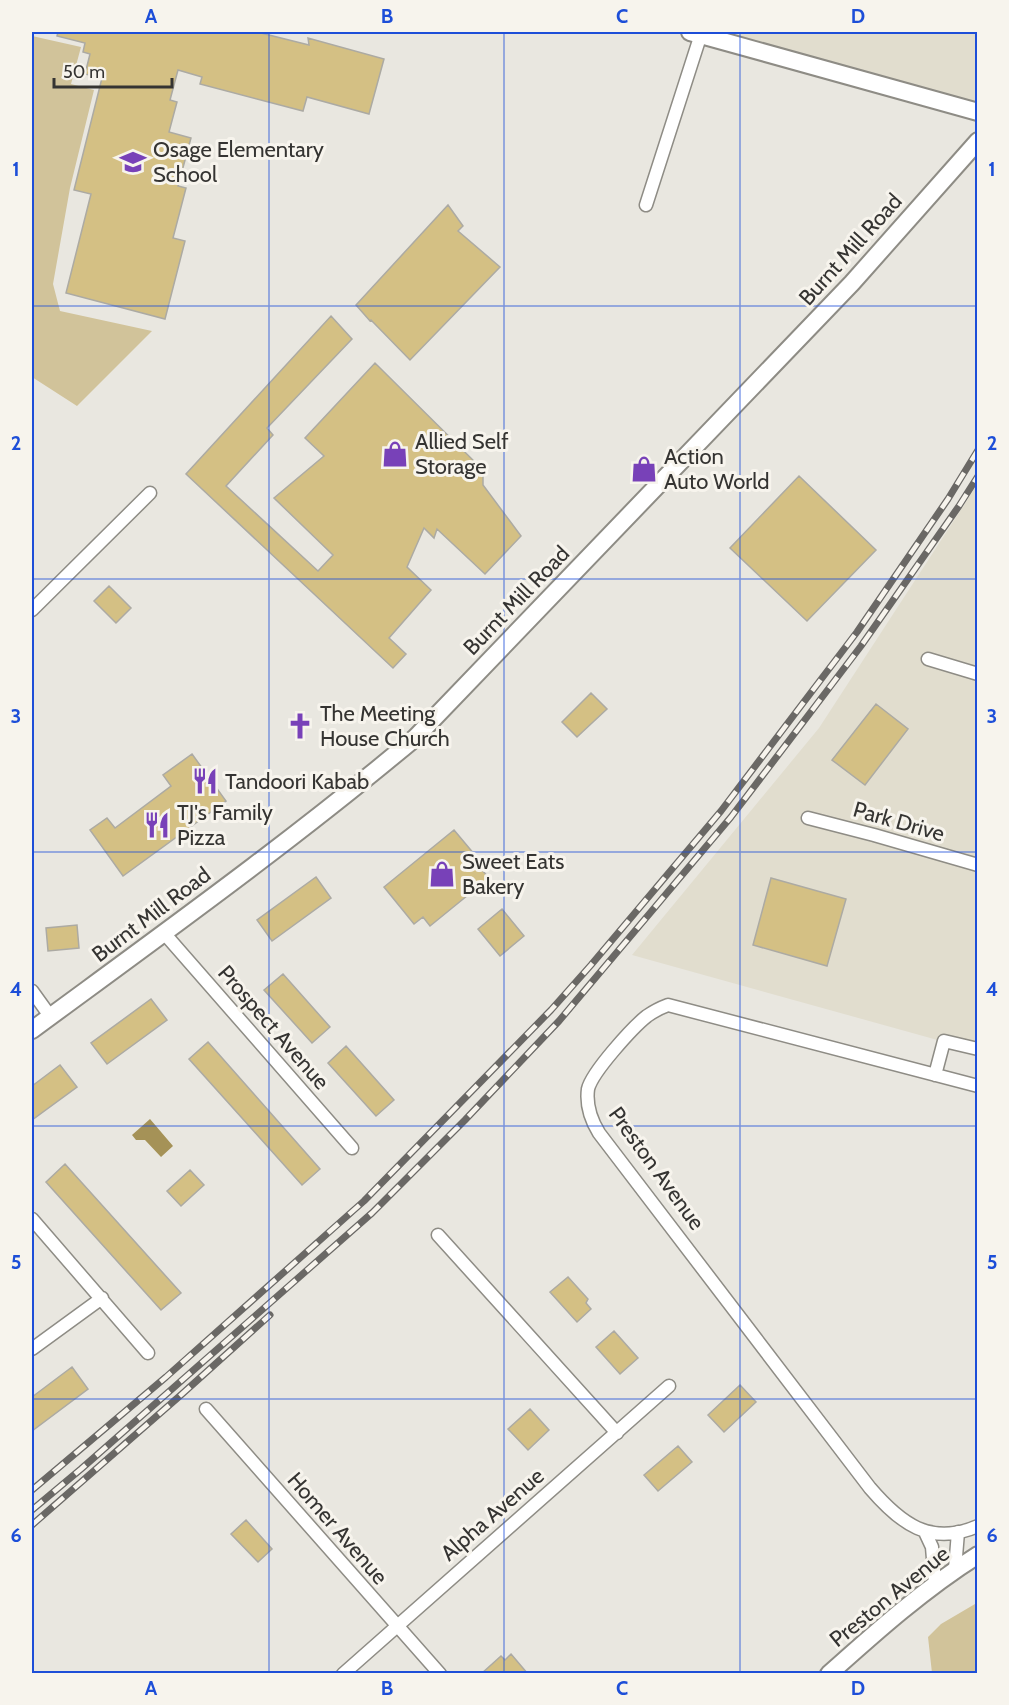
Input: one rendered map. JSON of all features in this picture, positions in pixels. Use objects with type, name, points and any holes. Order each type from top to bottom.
[{"type":"main road","points":[[695,33],[978,112]]},
{"type":"main road","name":"Burnt Mill Road","points":[[32,1030],[353,790],[415,738],[852,283],[978,141]]},
{"type":"main road","name":"Preston Avenue","points":[[829,1674],[935,1583],[978,1555]]},
{"type":"street","points":[[646,205],[695,33]]},
{"type":"street","points":[[32,610],[150,493]]},
{"type":"street","points":[[928,659],[978,674]]},
{"type":"street","name":"Park Drive","points":[[808,818],[978,865]]},
{"type":"street","name":"Prospect Avenue","points":[[164,933],[352,1148]]},
{"type":"street","points":[[32,991],[50,1016]]},
{"type":"street","name":"Preston Avenue","points":[[978,1086],[668,1005],[646,1016],[596,1073],[588,1087],[589,1109],[594,1126],[870,1488],[891,1512],[925,1532],[940,1534],[958,1532],[978,1526]]},
{"type":"street","points":[[935,1075],[944,1041],[978,1049]]},
{"type":"street","points":[[32,1219],[148,1353]]},
{"type":"street","points":[[438,1235],[617,1433]]},
{"type":"street","points":[[32,1349],[102,1298]]},
{"type":"street","name":"Alpha Avenue","points":[[343,1674],[669,1386]]},
{"type":"street","name":"Homer Avenue","points":[[206,1409],[441,1674]]},
{"type":"street","points":[[925,1532],[932,1547],[935,1583]]},
{"type":"street","points":[[955,1569],[958,1532]]},
{"type":"shaded area","points":[[690,32],[977,32],[977,112]]},
{"type":"shaded area","points":[[32,36],[81,47],[71,84],[94,90],[70,188],[53,284],[60,311],[152,331],[77,406],[32,377]]},
{"type":"shaded area","points":[[977,485],[977,1051],[632,955],[819,728]]},
{"type":"shaded area","points":[[150,1119],[173,1146],[161,1157],[145,1140],[136,1140],[132,1135]]},
{"type":"shaded area","points":[[975,1604],[978,1607],[977,1673],[932,1673],[928,1637],[941,1624]]},
{"type":"building","name":"Osage Elementary School","points":[[58,32],[257,32],[309,45],[308,38],[384,59],[369,114],[307,97],[303,111],[200,84],[202,77],[178,70],[170,100],[177,102],[169,132],[191,138],[178,186],[186,188],[173,238],[185,241],[165,319],[66,293],[91,194],[74,190],[102,78],[85,74],[90,54],[83,52],[85,43],[57,36]]},
{"type":"building","points":[[448,205],[463,226],[458,231],[500,267],[410,360],[356,305]]},
{"type":"building","points":[[331,316],[352,339],[267,428],[273,435],[226,486],[318,571],[333,555],[274,498],[324,456],[305,438],[375,363],[483,470],[483,485],[521,536],[485,574],[437,529],[434,538],[424,528],[407,567],[431,590],[389,638],[406,654],[393,668],[186,474]]},
{"type":"building","points":[[799,476],[876,550],[807,621],[730,548]]},
{"type":"building","points":[[109,586],[131,608],[116,623],[94,601]]},
{"type":"building","points":[[591,693],[607,709],[577,737],[562,722]]},
{"type":"building","points":[[876,704],[908,729],[865,785],[832,760]]},
{"type":"building","points":[[192,754],[226,801],[123,876],[90,830],[107,818],[115,828],[171,786],[163,775]]},
{"type":"building","name":"Sweet Eats Bakery","points":[[454,830],[485,867],[482,870],[489,878],[430,926],[423,917],[414,924],[384,887]]},
{"type":"building","points":[[316,877],[331,898],[272,941],[257,920]]},
{"type":"building","points":[[771,878],[846,899],[827,966],[753,945]]},
{"type":"building","points":[[502,909],[524,936],[500,956],[478,929]]},
{"type":"building","points":[[77,925],[79,948],[48,951],[46,928]]},
{"type":"building","points":[[283,974],[330,1027],[312,1043],[264,990]]},
{"type":"building","points":[[151,999],[167,1020],[107,1064],[91,1043]]},
{"type":"building","points":[[208,1042],[320,1169],[302,1185],[189,1059]]},
{"type":"building","points":[[346,1046],[394,1100],[376,1116],[328,1063]]},
{"type":"building","points":[[60,1065],[77,1087],[32,1120],[32,1086]]},
{"type":"building","points":[[65,1164],[181,1293],[161,1310],[46,1182]]},
{"type":"building","points":[[190,1170],[204,1185],[181,1206],[167,1191]]},
{"type":"building","points":[[568,1277],[588,1299],[586,1303],[591,1309],[577,1322],[550,1292]]},
{"type":"building","points":[[614,1331],[638,1358],[620,1374],[596,1347]]},
{"type":"building","points":[[72,1367],[88,1389],[32,1431],[32,1397]]},
{"type":"building","points":[[740,1385],[756,1402],[724,1432],[708,1415]]},
{"type":"building","points":[[530,1409],[549,1430],[528,1450],[508,1429]]},
{"type":"building","points":[[678,1446],[692,1462],[658,1491],[644,1475]]},
{"type":"building","points":[[246,1520],[272,1549],[258,1562],[231,1534]]},
{"type":"building","points":[[511,1654],[528,1674],[481,1674],[501,1656],[505,1660]]},
{"type":"railway","points":[[32,1490],[166,1377],[364,1201],[551,1010],[721,811],[857,632],[948,499],[978,450]]},
{"type":"railway","points":[[32,1510],[372,1213],[559,1021],[731,817],[861,646],[978,476]]},
{"type":"railway","points":[[32,1525],[270,1315]]},
{"type":"place","name":"Osage Elementary School","points":[[133,162]]},
{"type":"place","name":"Allied Self Storage","points":[[395,454]]},
{"type":"place","name":"Action Auto World","points":[[644,469]]},
{"type":"place","name":"The Meeting House Church","points":[[300,726]]},
{"type":"place","name":"Tandoori Kabab","points":[[205,781]]},
{"type":"place","name":"TJ's Family Pizza","points":[[157,825]]},
{"type":"place","name":"Sweet Eats Bakery","points":[[442,874]]}]
